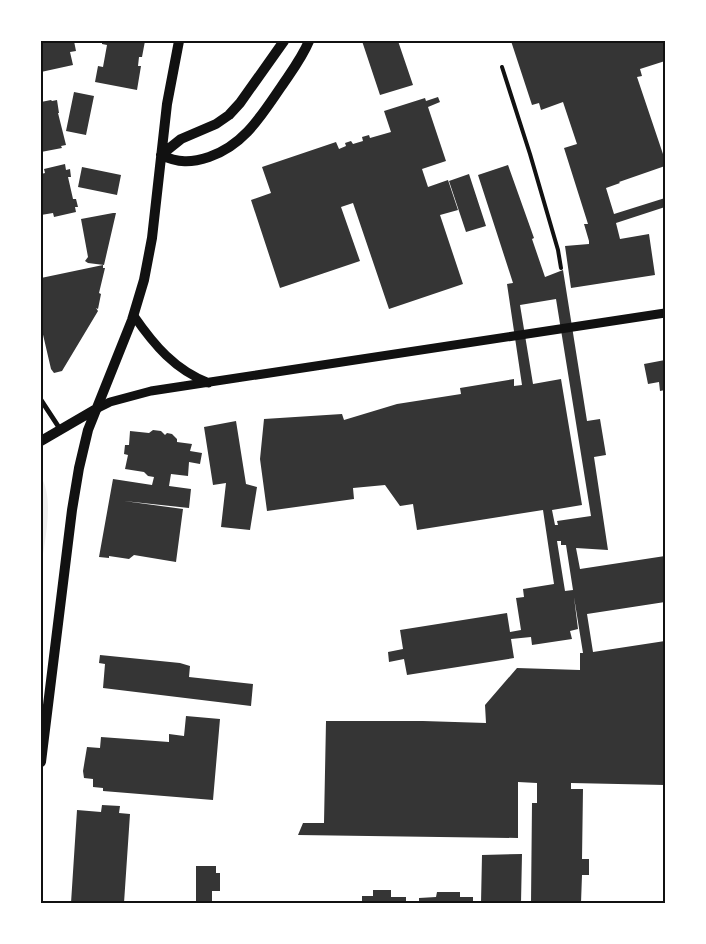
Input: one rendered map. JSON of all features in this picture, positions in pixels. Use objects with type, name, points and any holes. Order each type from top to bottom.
[{"type":"main road","points":[[41,762],[72,505],[82,449],[96,409],[134,316],[148,262],[167,104],[179,41]]},
{"type":"main road","points":[[161,155],[181,139],[213,126],[230,115],[284,41]]},
{"type":"main road","points":[[161,155],[172,161],[190,162],[220,153],[235,144],[248,133],[264,112],[310,41]]},
{"type":"main road","points":[[41,441],[96,409]]},
{"type":"street","points":[[96,409],[110,402],[142,394],[665,313]]},
{"type":"street","points":[[134,316],[154,344],[166,356],[193,377],[209,383]]},
{"type":"street","points":[[41,400],[60,429]]},
{"type":"lane","points":[[502,67],[530,154],[558,250],[561,268]]},
{"type":"shaded area","points":[[41,477],[45,486],[48,509],[41,568]]},
{"type":"building","points":[[41,41],[74,41],[76,51],[70,52],[73,65],[41,72]]},
{"type":"building","points":[[102,41],[145,41],[142,57],[139,57],[138,66],[141,66],[137,90],[95,82],[98,66],[103,67],[107,45],[102,44]]},
{"type":"building","points":[[362,41],[398,41],[413,85],[380,95]]},
{"type":"building","points":[[511,41],[665,41],[665,61],[640,69],[642,76],[637,77],[665,160],[665,166],[606,188],[614,214],[665,198],[665,207],[616,223],[620,239],[649,234],[655,275],[571,288],[565,246],[589,244],[584,224],[588,224],[564,148],[577,144],[563,102],[541,110],[539,103],[532,105]]},
{"type":"building","points":[[74,92],[94,96],[86,135],[66,131]]},
{"type":"building","points":[[438,97],[440,102],[428,107],[446,161],[422,169],[428,187],[448,180],[458,210],[440,215],[463,284],[389,309],[353,203],[341,207],[360,261],[280,288],[251,200],[271,193],[262,167],[336,142],[339,149],[346,146],[345,143],[351,141],[353,144],[363,141],[362,137],[369,135],[370,138],[391,132],[384,111],[425,98],[426,101]]},
{"type":"building","points":[[57,100],[58,113],[66,145],[61,146],[62,148],[41,152],[41,102]]},
{"type":"building","points":[[65,164],[66,170],[70,169],[71,177],[68,177],[73,199],[76,199],[78,207],[75,207],[76,212],[54,217],[53,213],[41,215],[41,174],[45,173],[44,169]]},
{"type":"building","points":[[508,165],[534,238],[532,239],[545,277],[563,270],[587,421],[600,419],[606,455],[594,457],[608,550],[576,548],[580,569],[665,556],[665,602],[587,614],[593,652],[665,641],[665,785],[571,783],[571,789],[583,789],[582,859],[589,859],[589,875],[582,875],[581,903],[531,903],[532,803],[537,803],[537,783],[518,782],[518,838],[298,835],[303,823],[324,823],[326,721],[486,723],[485,705],[517,668],[580,670],[580,653],[583,653],[574,597],[578,629],[570,631],[572,639],[532,645],[531,637],[511,639],[514,658],[407,675],[404,659],[389,662],[388,652],[403,649],[400,630],[507,613],[510,632],[521,630],[516,598],[524,597],[523,589],[554,584],[543,510],[417,530],[413,504],[400,506],[385,485],[353,488],[354,499],[267,511],[260,459],[264,419],[342,414],[344,420],[397,404],[461,394],[460,388],[514,379],[514,386],[522,385],[507,284],[513,283],[478,175]],"holes":[[[556,299],[591,516],[557,521],[558,525],[555,525],[552,510],[582,505],[561,379],[533,384],[520,305]],[[557,541],[561,541],[561,545],[566,545],[573,590],[565,591]]]},
{"type":"building","points":[[82,167],[121,175],[117,195],[78,187]]},
{"type":"building","points":[[469,174],[486,226],[466,232],[449,181]]},
{"type":"building","points":[[116,213],[104,265],[88,263],[85,261],[88,257],[81,219]]},
{"type":"building","points":[[103,265],[103,268],[105,268],[99,293],[101,294],[98,309],[96,308],[98,311],[62,371],[54,373],[51,369],[41,326],[41,278]]},
{"type":"building","points":[[665,360],[665,390],[660,391],[659,382],[648,384],[644,364]]},
{"type":"building","points":[[236,421],[246,484],[257,487],[250,530],[221,527],[226,483],[213,485],[204,427]]},
{"type":"building","points":[[153,430],[161,431],[165,435],[167,433],[172,434],[177,439],[177,442],[192,444],[190,451],[202,453],[200,464],[189,462],[188,476],[171,474],[169,486],[191,489],[189,508],[124,501],[183,509],[176,562],[134,555],[129,559],[109,556],[109,558],[99,557],[113,479],[152,485],[154,477],[148,476],[144,472],[125,469],[128,455],[124,454],[125,445],[129,445],[130,431],[149,433]]},
{"type":"building","points":[[100,655],[180,663],[190,666],[189,677],[253,684],[251,706],[103,688],[105,664],[99,663]]},
{"type":"building","points":[[186,716],[220,719],[213,800],[103,791],[103,788],[93,787],[93,779],[84,778],[83,771],[87,747],[100,748],[101,737],[169,742],[169,734],[184,736]]},
{"type":"building","points":[[102,805],[120,806],[119,813],[130,814],[124,903],[71,903],[77,810],[101,812]]},
{"type":"building","points":[[522,854],[521,903],[481,903],[482,855]]},
{"type":"building","points":[[196,866],[216,866],[216,873],[220,873],[220,891],[212,891],[212,903],[196,903]]},
{"type":"building","points":[[373,890],[391,890],[391,897],[406,897],[406,903],[362,903],[362,896],[373,896]]},
{"type":"building","points":[[437,892],[460,892],[460,897],[473,897],[473,903],[419,903],[419,898],[436,897]]}]
